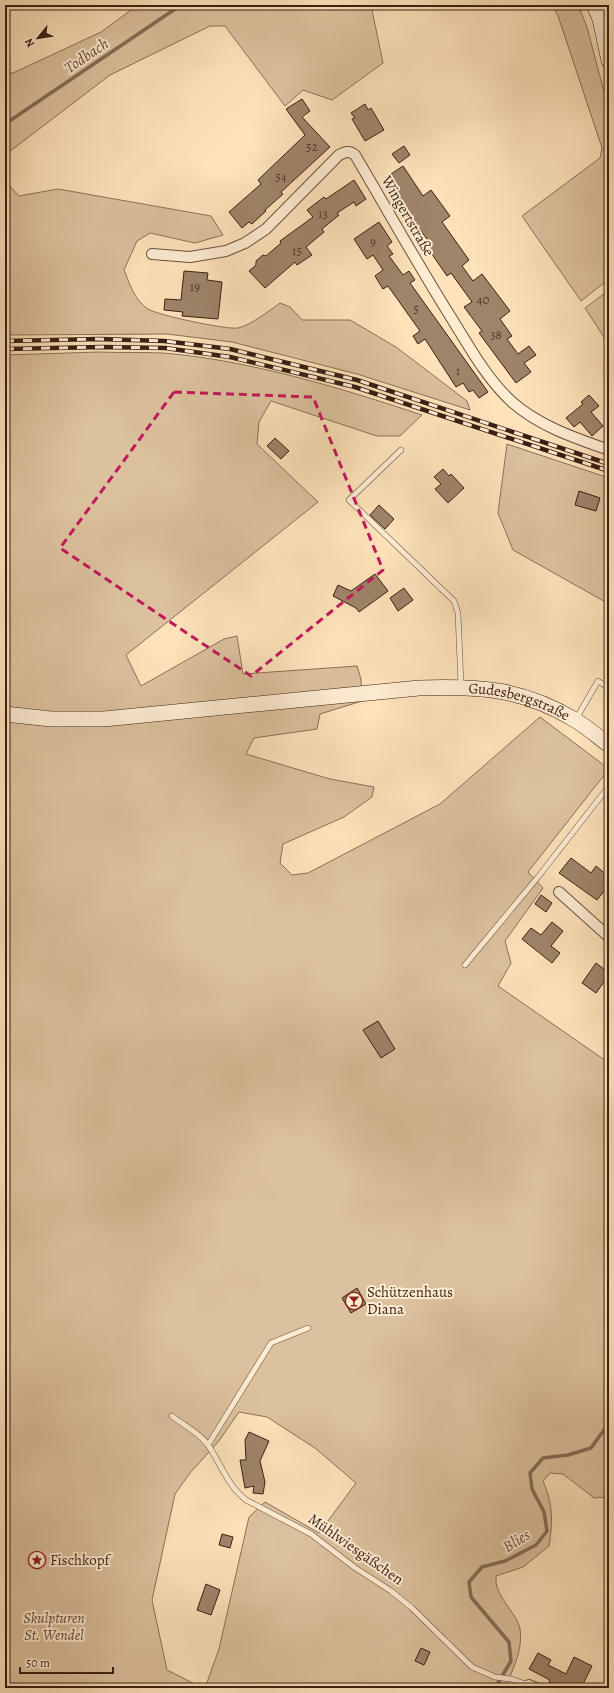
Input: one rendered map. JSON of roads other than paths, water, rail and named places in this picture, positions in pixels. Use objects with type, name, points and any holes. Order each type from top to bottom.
[{"type":"main road","points":[[594,5],[600,19],[609,61]]},
{"type":"main road","name":"Gudesbergstraße","points":[[5,714],[52,719],[104,719],[419,688],[461,686],[499,690],[544,703],[576,720],[609,745]]},
{"type":"street","name":"Wingertstraße","points":[[152,254],[190,257],[226,251],[246,243],[266,229],[339,155],[346,152],[351,152],[355,155],[478,361],[495,383],[512,402],[530,415],[560,432],[609,450]]},
{"type":"street","points":[[559,892],[609,937]]},
{"type":"lane","points":[[401,450],[349,500],[454,601],[458,613],[461,686]]},
{"type":"lane","points":[[576,720],[598,681],[609,688]]},
{"type":"lane","points":[[465,965],[538,878],[609,786]]},
{"type":"lane","points":[[208,1445],[271,1343],[308,1328]]},
{"type":"lane","name":"Mühlwiesgäßchen","points":[[172,1416],[208,1445],[237,1493],[246,1500],[311,1534],[354,1567],[391,1591],[412,1608],[472,1667],[495,1677],[511,1679],[533,1686]]},
{"type":"waterway","name":"Todbach","points":[[5,124],[181,5]]},
{"type":"waterway","name":"Blies","points":[[489,1688],[498,1683],[511,1661],[509,1642],[471,1597],[469,1582],[482,1567],[505,1561],[536,1545],[547,1531],[544,1512],[532,1489],[530,1473],[543,1458],[568,1455],[591,1448],[609,1423]]},
{"type":"railway","points":[[5,341],[99,339],[164,341],[230,349],[357,380],[609,464]]},
{"type":"railway","points":[[5,349],[102,347],[165,348],[230,357],[355,387],[609,471]]},
{"type":"place","name":"Schützenhaus Diana","points":[[354,1301]]},
{"type":"place","name":"Fischkopf","points":[[37,1560]]},
{"type":"park label","name":"Skulpturen St. Wendel","points":[[54,1626]]}]
